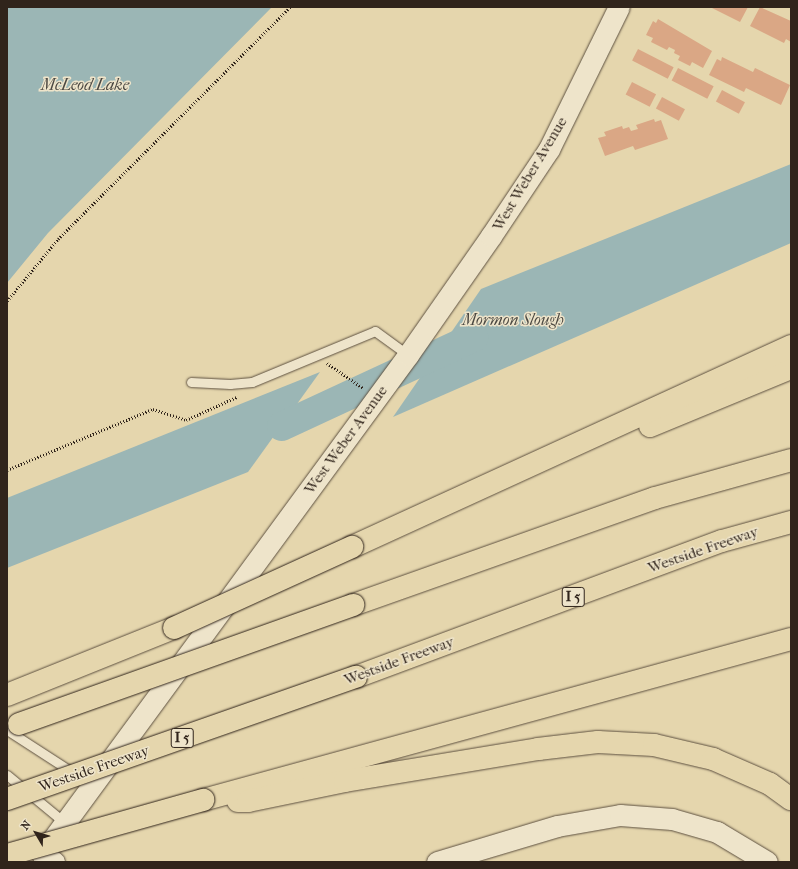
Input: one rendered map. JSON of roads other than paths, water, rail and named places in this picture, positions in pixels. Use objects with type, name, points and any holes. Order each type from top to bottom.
[{"type":"highway","points":[[7,695],[174,628],[791,346]]},
{"type":"highway","points":[[530,466],[556,467],[791,368]]},
{"type":"highway","points":[[7,729],[655,498],[791,460]]},
{"type":"highway","name":"Westside Freeway","points":[[7,800],[356,677],[722,541],[791,522]]},
{"type":"highway","points":[[7,855],[203,800],[248,801],[344,771],[791,639]]},
{"type":"highway","points":[[344,771],[598,742],[654,744],[713,759],[770,784],[791,799]]},
{"type":"street","name":"West Weber Avenue","points":[[48,858],[65,822],[93,786],[408,355],[549,149],[619,7]]},
{"type":"street","points":[[437,862],[564,824],[620,815],[672,819],[717,832],[767,862]]},
{"type":"lane","points":[[190,382],[230,384],[252,382],[376,331],[408,355]]},
{"type":"lane","points":[[7,729],[93,786]]},
{"type":"lane","points":[[7,775],[65,822]]},
{"type":"water","name":"McLeod Lake","points":[[7,7],[272,7],[48,233],[7,283]]},
{"type":"water","name":"Mormon Slough","points":[[791,164],[791,243],[393,417],[481,289]]},
{"type":"water","points":[[320,372],[248,472],[7,568],[7,498]]},
{"type":"waterway","name":"Mormon Slough","points":[[281,426],[473,337]]}]
